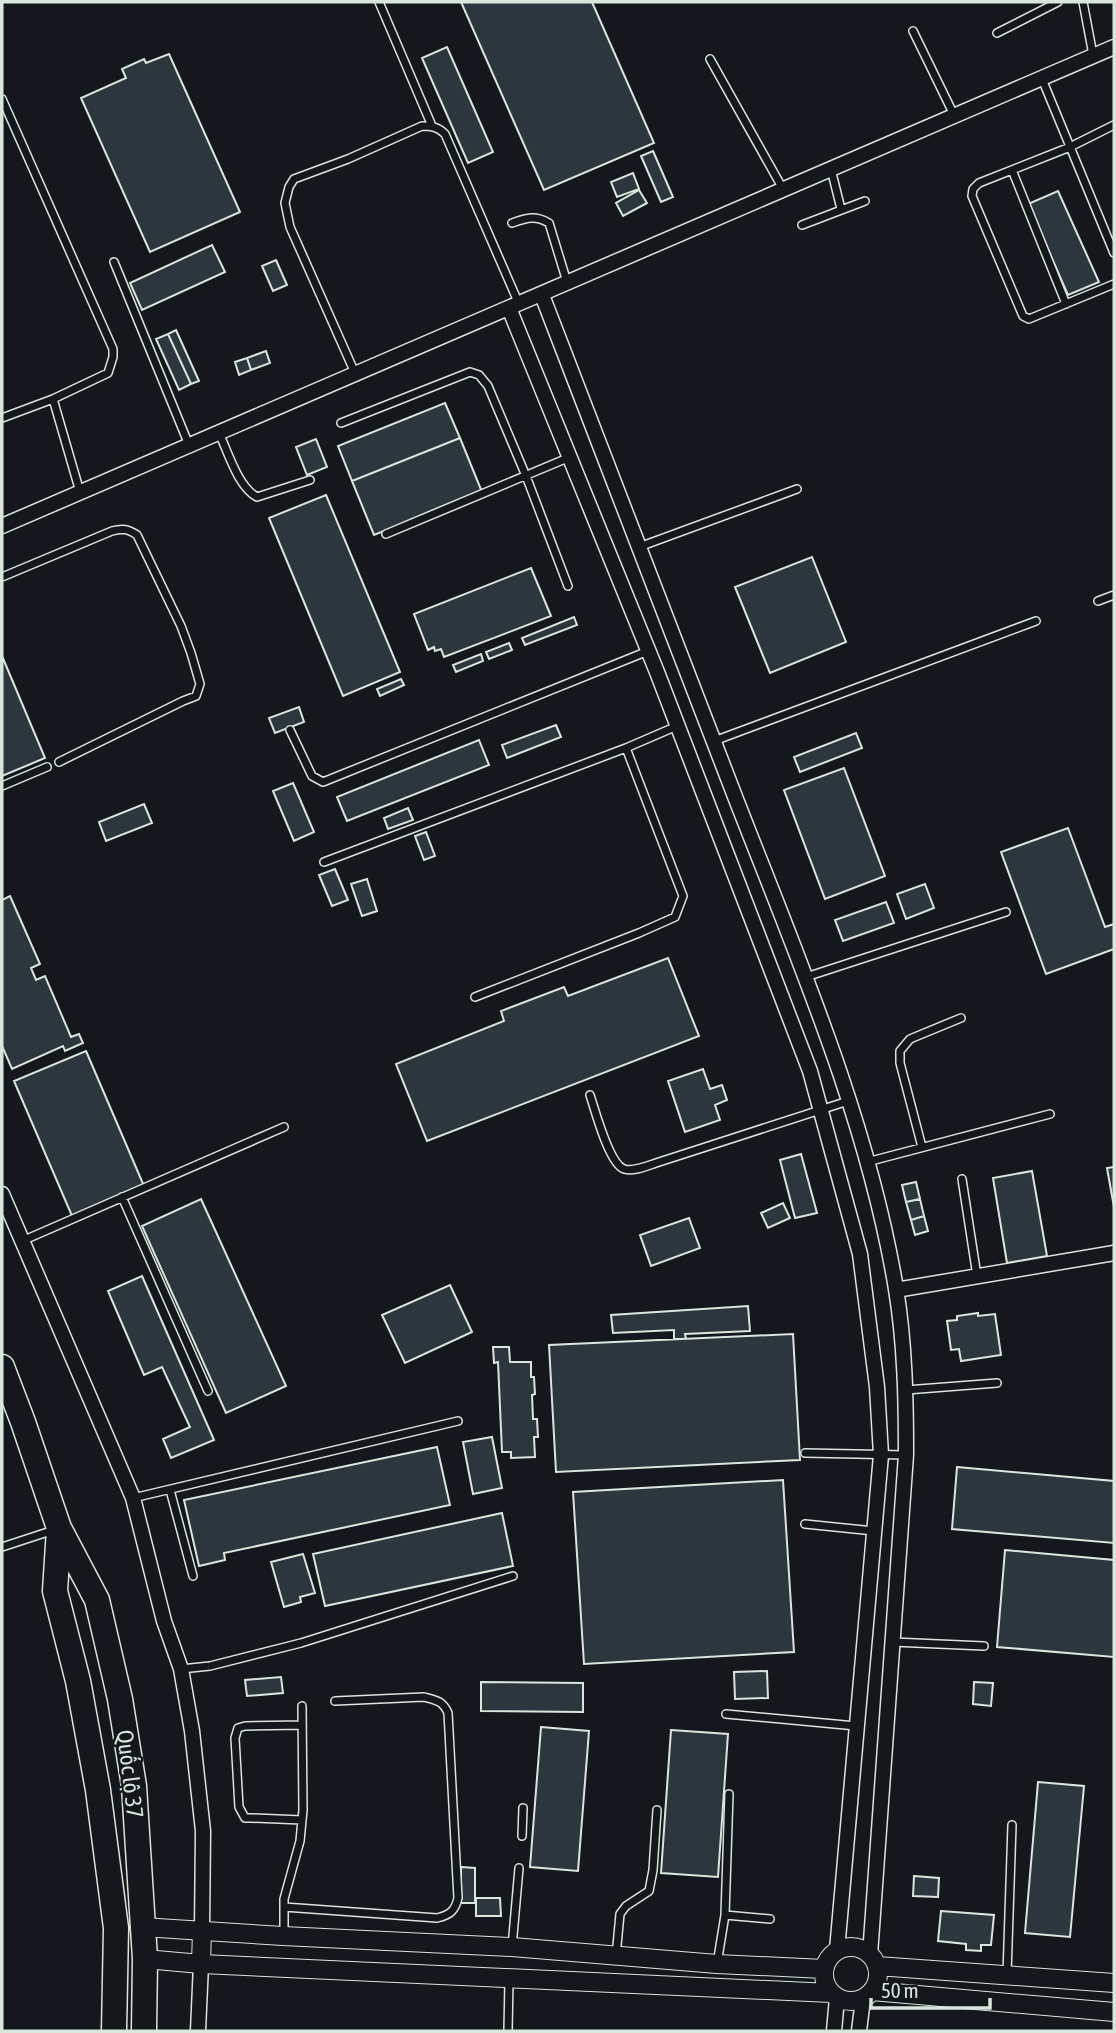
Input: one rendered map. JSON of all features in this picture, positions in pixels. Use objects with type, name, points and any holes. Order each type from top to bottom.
[{"type":"highway","name":"Quốc lộ 37","points":[[2,1367],[59,1528],[97,1600],[120,1699],[134,1786],[145,1959],[144,2031]]},
{"type":"highway","name":"Quốc lộ 37","points":[[59,1528],[55,1591],[78,1681],[96,1777],[117,1928],[114,2031]]},
{"type":"highway","points":[[117,1928],[142,1927]]},
{"type":"highway","points":[[117,1959],[145,1959]]},
{"type":"street","points":[[2,526],[1114,47]]},
{"type":"street","points":[[541,295],[805,978],[848,1101],[866,1162],[883,1224],[896,1290],[906,1390],[906,1455],[874,1960],[878,1975],[877,1983],[868,1995],[859,2031]]},
{"type":"street","points":[[514,306],[569,457],[648,651],[810,1071],[860,1254],[877,1387],[881,1455],[837,1950]]},
{"type":"street","points":[[2,1194],[133,1498],[164,1621],[181,1669],[192,1731],[204,1831],[198,2031]]},
{"type":"street","points":[[896,1290],[1114,1253]]},
{"type":"street","points":[[142,1927],[512,1947],[616,1957],[824,1969]]},
{"type":"street","points":[[282,1968],[284,1936]]},
{"type":"street","points":[[509,1979],[512,1947]]},
{"type":"street","points":[[834,2031],[834,1995],[825,1981],[824,1969],[831,1956],[845,1947],[863,1950],[874,1960],[1007,1975],[1114,1983]]},
{"type":"street","points":[[145,1959],[834,1995],[845,2001],[868,1995],[1114,2012]]},
{"type":"lane","points":[[379,2],[432,126]]},
{"type":"lane","points":[[998,33],[1058,2]]},
{"type":"lane","points":[[1083,2],[1093,55]]},
{"type":"lane","points":[[913,31],[955,116]]},
{"type":"lane","points":[[710,59],[784,190]]},
{"type":"lane","points":[[1042,78],[1114,253]]},
{"type":"lane","points":[[2,99],[113,349],[108,373],[53,399],[2,418]]},
{"type":"lane","points":[[1114,125],[1070,147],[975,186],[972,196],[1023,316],[1029,318],[1114,284]]},
{"type":"lane","points":[[356,374],[290,227],[285,203],[294,179],[348,159],[422,126],[432,126],[440,130],[445,134],[514,306]]},
{"type":"lane","points":[[831,169],[841,209]]},
{"type":"lane","points":[[1012,170],[1066,304]]},
{"type":"lane","points":[[802,225],[864,201]]},
{"type":"lane","points":[[512,223],[531,217],[541,218],[549,223],[568,283]]},
{"type":"lane","points":[[114,262],[190,445]]},
{"type":"lane","points":[[341,424],[470,372],[479,375],[488,386],[526,476],[568,586]]},
{"type":"lane","points":[[53,399],[80,492]]},
{"type":"lane","points":[[219,433],[242,481],[252,495],[257,497],[310,480]]},
{"type":"lane","points":[[386,534],[569,457]]},
{"type":"lane","points":[[639,547],[797,488]]},
{"type":"lane","points":[[2,577],[112,531],[130,530],[138,535],[191,653],[200,684],[196,696],[60,762]]},
{"type":"lane","points":[[1098,601],[1114,594]]},
{"type":"lane","points":[[713,741],[1036,621]]},
{"type":"lane","points":[[290,730],[312,776],[323,782],[648,651]]},
{"type":"lane","points":[[324,862],[626,748],[677,726]]},
{"type":"lane","points":[[475,997],[674,917],[683,896],[626,748]]},
{"type":"lane","points":[[2,786],[47,766]]},
{"type":"lane","points":[[805,978],[1006,912]]},
{"type":"lane","points":[[922,1147],[900,1063],[900,1051],[910,1039],[961,1018]]},
{"type":"lane","points":[[590,1095],[611,1154],[617,1165],[624,1169],[656,1163],[848,1101]]},
{"type":"lane","points":[[866,1162],[1049,1114]]},
{"type":"lane","points":[[22,1241],[284,1127]]},
{"type":"lane","points":[[962,1179],[976,1276]]},
{"type":"lane","points":[[122,1197],[208,1391]]},
{"type":"lane","points":[[906,1390],[996,1383]]},
{"type":"lane","points":[[133,1498],[458,1421]]},
{"type":"lane","points":[[805,1453],[906,1455]]},
{"type":"lane","points":[[170,1490],[193,1576]]},
{"type":"lane","points":[[805,1524],[874,1531]]},
{"type":"lane","points":[[2,1547],[59,1528]]},
{"type":"lane","points":[[181,1669],[210,1666],[301,1643],[513,1576]]},
{"type":"lane","points":[[893,1642],[984,1646]]},
{"type":"lane","points":[[284,1907],[437,1918],[447,1916],[455,1909],[458,1898],[449,1713],[445,1705],[438,1700],[424,1697],[335,1701]]},
{"type":"lane","points":[[284,1936],[284,1907],[300,1841],[302,1820],[302,1706]]},
{"type":"lane","points":[[726,1714],[857,1726]]},
{"type":"lane","points":[[302,1725],[245,1726],[238,1728],[235,1738],[239,1807],[245,1818],[302,1820]]},
{"type":"lane","points":[[717,1964],[725,1915],[729,1794]]},
{"type":"lane","points":[[522,1836],[523,1808]]},
{"type":"lane","points":[[616,1957],[620,1914],[626,1906],[649,1891],[657,1810]]},
{"type":"lane","points":[[1007,1975],[1012,1825]]},
{"type":"lane","points":[[512,1947],[519,1868]]},
{"type":"lane","points":[[725,1915],[769,1919]]},
{"type":"lane","points":[[508,2031],[509,1979]]},
{"type":"building","points":[[461,2],[592,2],[654,143],[544,190]]},
{"type":"building","points":[[447,47],[493,152],[468,163],[422,58]]},
{"type":"building","points":[[169,54],[240,212],[150,252],[81,98],[126,78],[122,69],[144,59],[146,63]]},
{"type":"building","points":[[653,151],[673,197],[661,202],[641,156]]},
{"type":"building","points":[[633,173],[639,189],[617,197],[611,182]]},
{"type":"building","points":[[639,190],[647,203],[623,216],[616,203]]},
{"type":"building","points":[[1058,191],[1099,282],[1068,295],[1028,204]]},
{"type":"building","points":[[212,245],[225,272],[142,310],[130,283]]},
{"type":"building","points":[[276,260],[287,285],[273,291],[262,266]]},
{"type":"building","points":[[176,330],[199,381],[191,384],[168,334]]},
{"type":"building","points":[[168,334],[191,384],[179,390],[156,339]]},
{"type":"building","points":[[266,351],[270,363],[251,370],[247,358]]},
{"type":"building","points":[[247,358],[251,370],[239,375],[235,362]]},
{"type":"building","points":[[445,403],[460,438],[352,481],[338,446]]},
{"type":"building","points":[[460,438],[482,492],[374,535],[352,481]]},
{"type":"building","points":[[316,439],[327,467],[307,475],[296,447]]},
{"type":"building","points":[[326,495],[400,672],[343,696],[269,518]]},
{"type":"building","points":[[812,557],[846,642],[770,673],[735,587]]},
{"type":"building","points":[[531,568],[551,616],[444,657],[441,649],[435,651],[434,647],[428,650],[414,614]]},
{"type":"building","points":[[574,617],[577,625],[525,645],[522,638]]},
{"type":"building","points":[[509,643],[512,650],[489,659],[486,652]]},
{"type":"building","points":[[481,654],[483,661],[456,672],[453,665]]},
{"type":"building","points":[[2,656],[45,758],[2,776]]},
{"type":"building","points":[[401,679],[404,685],[380,696],[377,689]]},
{"type":"building","points":[[299,707],[304,722],[275,733],[269,718]]},
{"type":"building","points":[[556,725],[561,737],[507,758],[502,745]]},
{"type":"building","points":[[856,733],[862,748],[800,772],[794,757]]},
{"type":"building","points":[[479,740],[489,765],[347,821],[337,797]]},
{"type":"building","points":[[844,768],[885,876],[825,899],[784,790]]},
{"type":"building","points":[[293,783],[314,832],[294,841],[273,791]]},
{"type":"building","points":[[144,804],[152,823],[106,841],[99,822]]},
{"type":"building","points":[[408,808],[413,820],[388,829],[384,818]]},
{"type":"building","points":[[1068,828],[1105,927],[1114,924],[1114,949],[1046,974],[1001,852]]},
{"type":"building","points":[[426,832],[435,856],[424,860],[415,836]]},
{"type":"building","points":[[335,869],[348,900],[332,906],[319,875]]},
{"type":"building","points":[[367,879],[377,911],[362,916],[351,884]]},
{"type":"building","points":[[925,884],[934,908],[906,919],[897,894]]},
{"type":"building","points":[[10,896],[40,964],[31,968],[36,980],[45,976],[71,1037],[79,1034],[83,1043],[65,1051],[63,1046],[12,1069],[2,1046],[2,900]]},
{"type":"building","points":[[886,902],[894,923],[843,941],[835,920]]},
{"type":"building","points":[[668,958],[699,1036],[427,1141],[396,1064],[504,1021],[501,1011],[564,987],[568,996]]},
{"type":"building","points":[[86,1051],[144,1186],[72,1216],[14,1081]]},
{"type":"building","points":[[703,1069],[710,1089],[722,1085],[727,1100],[715,1105],[720,1120],[685,1132],[668,1081]]},
{"type":"building","points":[[801,1154],[817,1213],[795,1218],[780,1160]]},
{"type":"building","points":[[1114,1167],[1114,1207],[1107,1168]]},
{"type":"building","points":[[1032,1171],[1047,1256],[1007,1263],[993,1178]]},
{"type":"building","points":[[916,1182],[920,1199],[906,1202],[902,1185]]},
{"type":"building","points":[[201,1199],[286,1386],[226,1413],[142,1226]]},
{"type":"building","points":[[920,1199],[924,1216],[911,1220],[906,1202]]},
{"type":"building","points":[[783,1203],[790,1218],[768,1228],[761,1213]]},
{"type":"building","points":[[924,1216],[928,1231],[915,1235],[911,1220]]},
{"type":"building","points":[[689,1218],[700,1248],[651,1266],[640,1235]]},
{"type":"building","points":[[142,1276],[214,1440],[171,1458],[163,1439],[190,1427],[162,1367],[144,1375],[108,1291]]},
{"type":"building","points":[[450,1285],[472,1332],[405,1363],[382,1315]]},
{"type":"building","points":[[748,1306],[750,1331],[685,1334],[686,1339],[674,1339],[674,1330],[613,1333],[611,1315]]},
{"type":"building","points":[[978,1313],[978,1316],[995,1314],[1001,1355],[961,1361],[959,1349],[951,1350],[947,1321],[957,1320],[957,1316]]},
{"type":"building","points":[[793,1334],[800,1460],[556,1472],[549,1345]]},
{"type":"building","points":[[493,1347],[509,1347],[510,1362],[531,1362],[535,1394],[532,1395],[533,1419],[537,1419],[538,1437],[534,1437],[535,1457],[511,1458],[511,1452],[502,1452],[498,1362],[494,1363]]},
{"type":"building","points":[[492,1437],[502,1488],[473,1494],[463,1442]]},
{"type":"building","points":[[437,1447],[450,1505],[224,1553],[225,1560],[199,1566],[184,1500]]},
{"type":"building","points":[[957,1467],[1114,1481],[1114,1543],[952,1529]]},
{"type":"building","points":[[783,1480],[794,1652],[584,1664],[573,1492]]},
{"type":"building","points":[[502,1513],[513,1566],[325,1606],[313,1554]]},
{"type":"building","points":[[1005,1550],[1114,1560],[1114,1657],[997,1647]]},
{"type":"building","points":[[303,1554],[315,1593],[300,1597],[301,1602],[284,1607],[271,1562]]},
{"type":"building","points":[[767,1671],[768,1698],[735,1699],[734,1672]]},
{"type":"building","points":[[281,1677],[283,1693],[247,1696],[245,1680]]},
{"type":"building","points":[[481,1682],[583,1683],[583,1712],[481,1711]]},
{"type":"building","points":[[974,1682],[993,1683],[991,1706],[973,1704]]},
{"type":"building","points":[[541,1727],[589,1731],[578,1871],[530,1867]]},
{"type":"building","points":[[671,1730],[728,1734],[718,1877],[661,1873]]},
{"type":"building","points":[[1038,1782],[1084,1786],[1070,1937],[1025,1933]]},
{"type":"building","points":[[461,1867],[475,1868],[475,1903],[461,1903]]},
{"type":"building","points":[[914,1876],[939,1878],[938,1897],[913,1896]]},
{"type":"building","points":[[476,1898],[500,1898],[501,1916],[476,1916]]},
{"type":"building","points":[[941,1911],[994,1915],[991,1945],[981,1945],[981,1951],[966,1950],[966,1944],[938,1941]]}]
